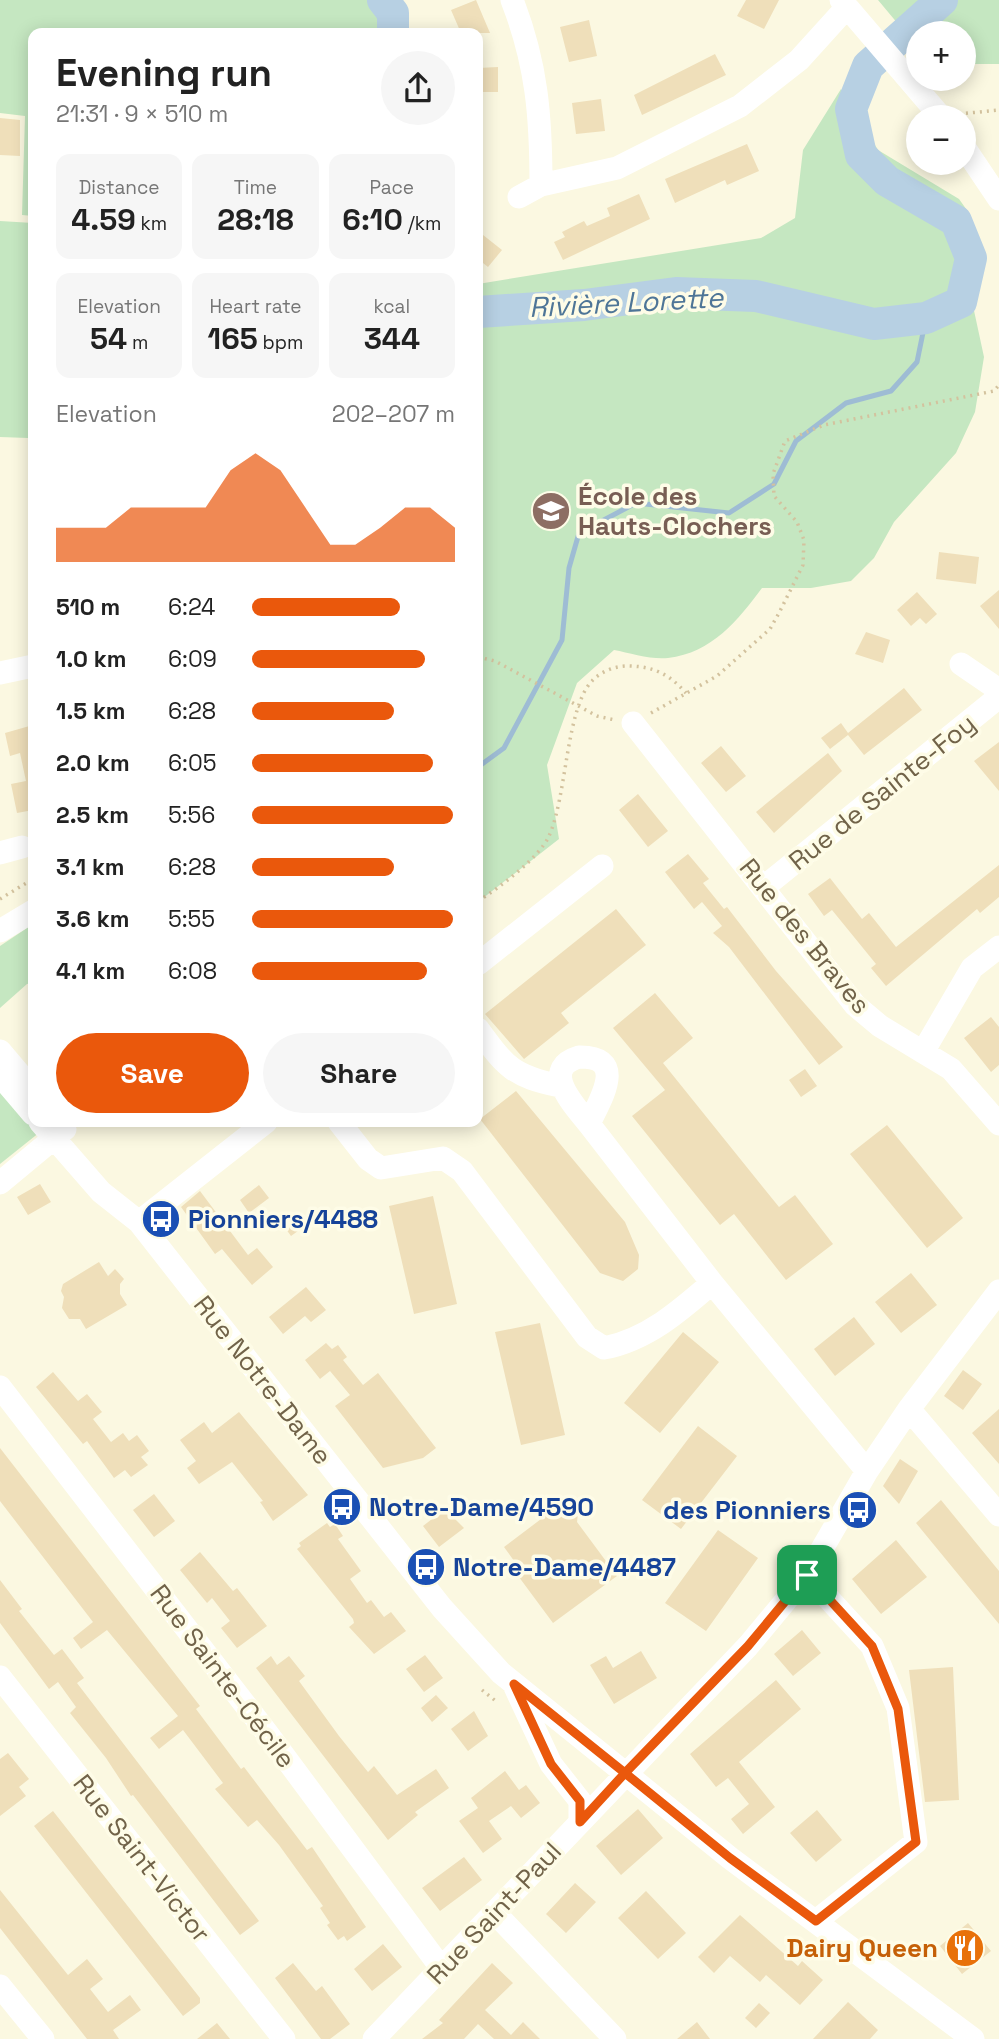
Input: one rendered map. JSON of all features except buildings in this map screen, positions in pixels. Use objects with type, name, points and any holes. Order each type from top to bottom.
[{"type":"street","points":[[512,0],[529,44],[541,124],[541,185]]},
{"type":"street","points":[[519,197],[541,185],[617,168],[740,106],[799,60],[844,4],[932,105]]},
{"type":"street","points":[[976,165],[999,199]]},
{"type":"street","points":[[961,664],[999,690]]},
{"type":"street","points":[[0,673],[28,667]]},
{"type":"street","name":"Rue de Sainte-Foy","points":[[764,887],[999,697]]},
{"type":"street","name":"Rue des Braves","points":[[633,723],[855,1004],[880,1026],[951,1069],[999,1124]]},
{"type":"street","points":[[483,960],[602,866]]},
{"type":"street","points":[[0,931],[28,914]]},
{"type":"street","points":[[923,1052],[972,968],[999,947]]},
{"type":"street","points":[[483,1036],[505,1066],[533,1080],[560,1086]]},
{"type":"street","points":[[0,1051],[28,1084]]},
{"type":"street","points":[[589,1124],[608,1087],[606,1072],[601,1065],[587,1057],[571,1060],[559,1073],[560,1086],[589,1124],[712,1283],[867,1471]]},
{"type":"street","points":[[0,1075],[28,1108]]},
{"type":"street","points":[[132,1216],[259,1127]]},
{"type":"street","points":[[343,1127],[368,1159],[381,1168],[443,1158],[462,1171],[587,1337],[604,1348],[626,1344],[680,1312],[712,1283]]},
{"type":"street","points":[[0,1182],[55,1128]]},
{"type":"street","name":"Rue Notre-Dame","points":[[55,1128],[101,1192],[132,1216],[442,1608],[514,1684],[730,1858],[973,2039]]},
{"type":"street","name":"Rue Saint-Paul","points":[[373,2039],[748,1646],[807,1575],[867,1471],[909,1409],[999,1291]]},
{"type":"street","name":"Rue Sainte-Cécile","points":[[0,1387],[267,1733],[442,1969]]},
{"type":"street","points":[[909,1409],[999,1515]]},
{"type":"street","points":[[807,1575],[872,1646],[898,1709],[916,1842],[816,1921]]},
{"type":"street","name":"Rue Saint-Victor","points":[[0,1677],[284,2039]]},
{"type":"street","points":[[514,1684],[551,1764],[580,1801],[580,1822]]},
{"type":"street","points":[[495,1913],[615,2039]]},
{"type":"street","points":[[0,1986],[43,2039]]},
{"type":"path","points":[[976,112],[999,110]]},
{"type":"path","points":[[483,658],[495,660],[547,691],[597,716],[633,723],[717,676],[770,629],[803,565],[804,540],[797,522],[775,496],[773,474],[785,441],[824,425],[994,391],[999,385]]},
{"type":"path","points":[[483,897],[520,869],[548,839],[560,807],[579,708],[591,681],[608,669],[627,665],[646,667],[671,676],[686,693]]},
{"type":"path","points":[[0,899],[28,881]]},
{"type":"path","points":[[482,1690],[497,1702]]},
{"type":"green space","points":[[0,0],[379,0],[394,28],[28,28],[28,216],[22,215],[25,116],[0,113]]},
{"type":"green space","points":[[878,0],[999,0],[999,64],[976,64],[976,21],[906,21],[906,33]]},
{"type":"green space","points":[[841,89],[878,150],[906,167],[906,175],[919,175],[959,199],[969,213],[970,292],[984,357],[975,412],[956,453],[894,522],[874,558],[851,581],[811,588],[762,588],[733,623],[711,642],[698,649],[668,658],[614,650],[577,683],[547,765],[559,839],[483,898],[483,283],[761,238],[795,218],[803,150]]},
{"type":"green space","points":[[0,221],[28,223],[28,438],[0,437]]},
{"type":"green space","points":[[28,927],[28,984],[0,1008],[0,946]]},
{"type":"green space","points":[[0,1081],[28,1117],[28,1127],[36,1127],[40,1132],[0,1164]]},
{"type":"waterway","name":"Rivière Lorette","points":[[383,0],[393,13],[393,28]]},
{"type":"waterway","name":"Rivière Lorette","points":[[483,312],[584,305],[676,293],[756,296],[874,324],[926,318],[961,302],[971,258],[956,221],[887,181],[861,155],[851,109],[868,66],[942,0]]},
{"type":"waterway","points":[[483,763],[504,748],[562,640],[569,568],[579,533],[636,503],[729,513],[774,484],[796,441],[846,403],[891,391],[917,362],[926,318]]},
{"type":"place","name":"École des Hauts-Clochers","points":[[551,511]]},
{"type":"place","name":"Pionniers/4488","points":[[161,1219]]},
{"type":"place","name":"Notre-Dame/4590","points":[[342,1507]]},
{"type":"place","name":"des Pionniers","points":[[858,1510]]},
{"type":"place","name":"Notre-Dame/4487","points":[[426,1567]]},
{"type":"place","name":"Dairy Queen","points":[[965,1948]]},
{"type":"route","points":[[807,1575],[748,1646],[625,1773],[514,1684],[551,1764],[580,1801],[580,1822],[625,1773],[730,1858],[816,1921],[916,1842],[898,1709],[872,1646],[807,1575]]}]
